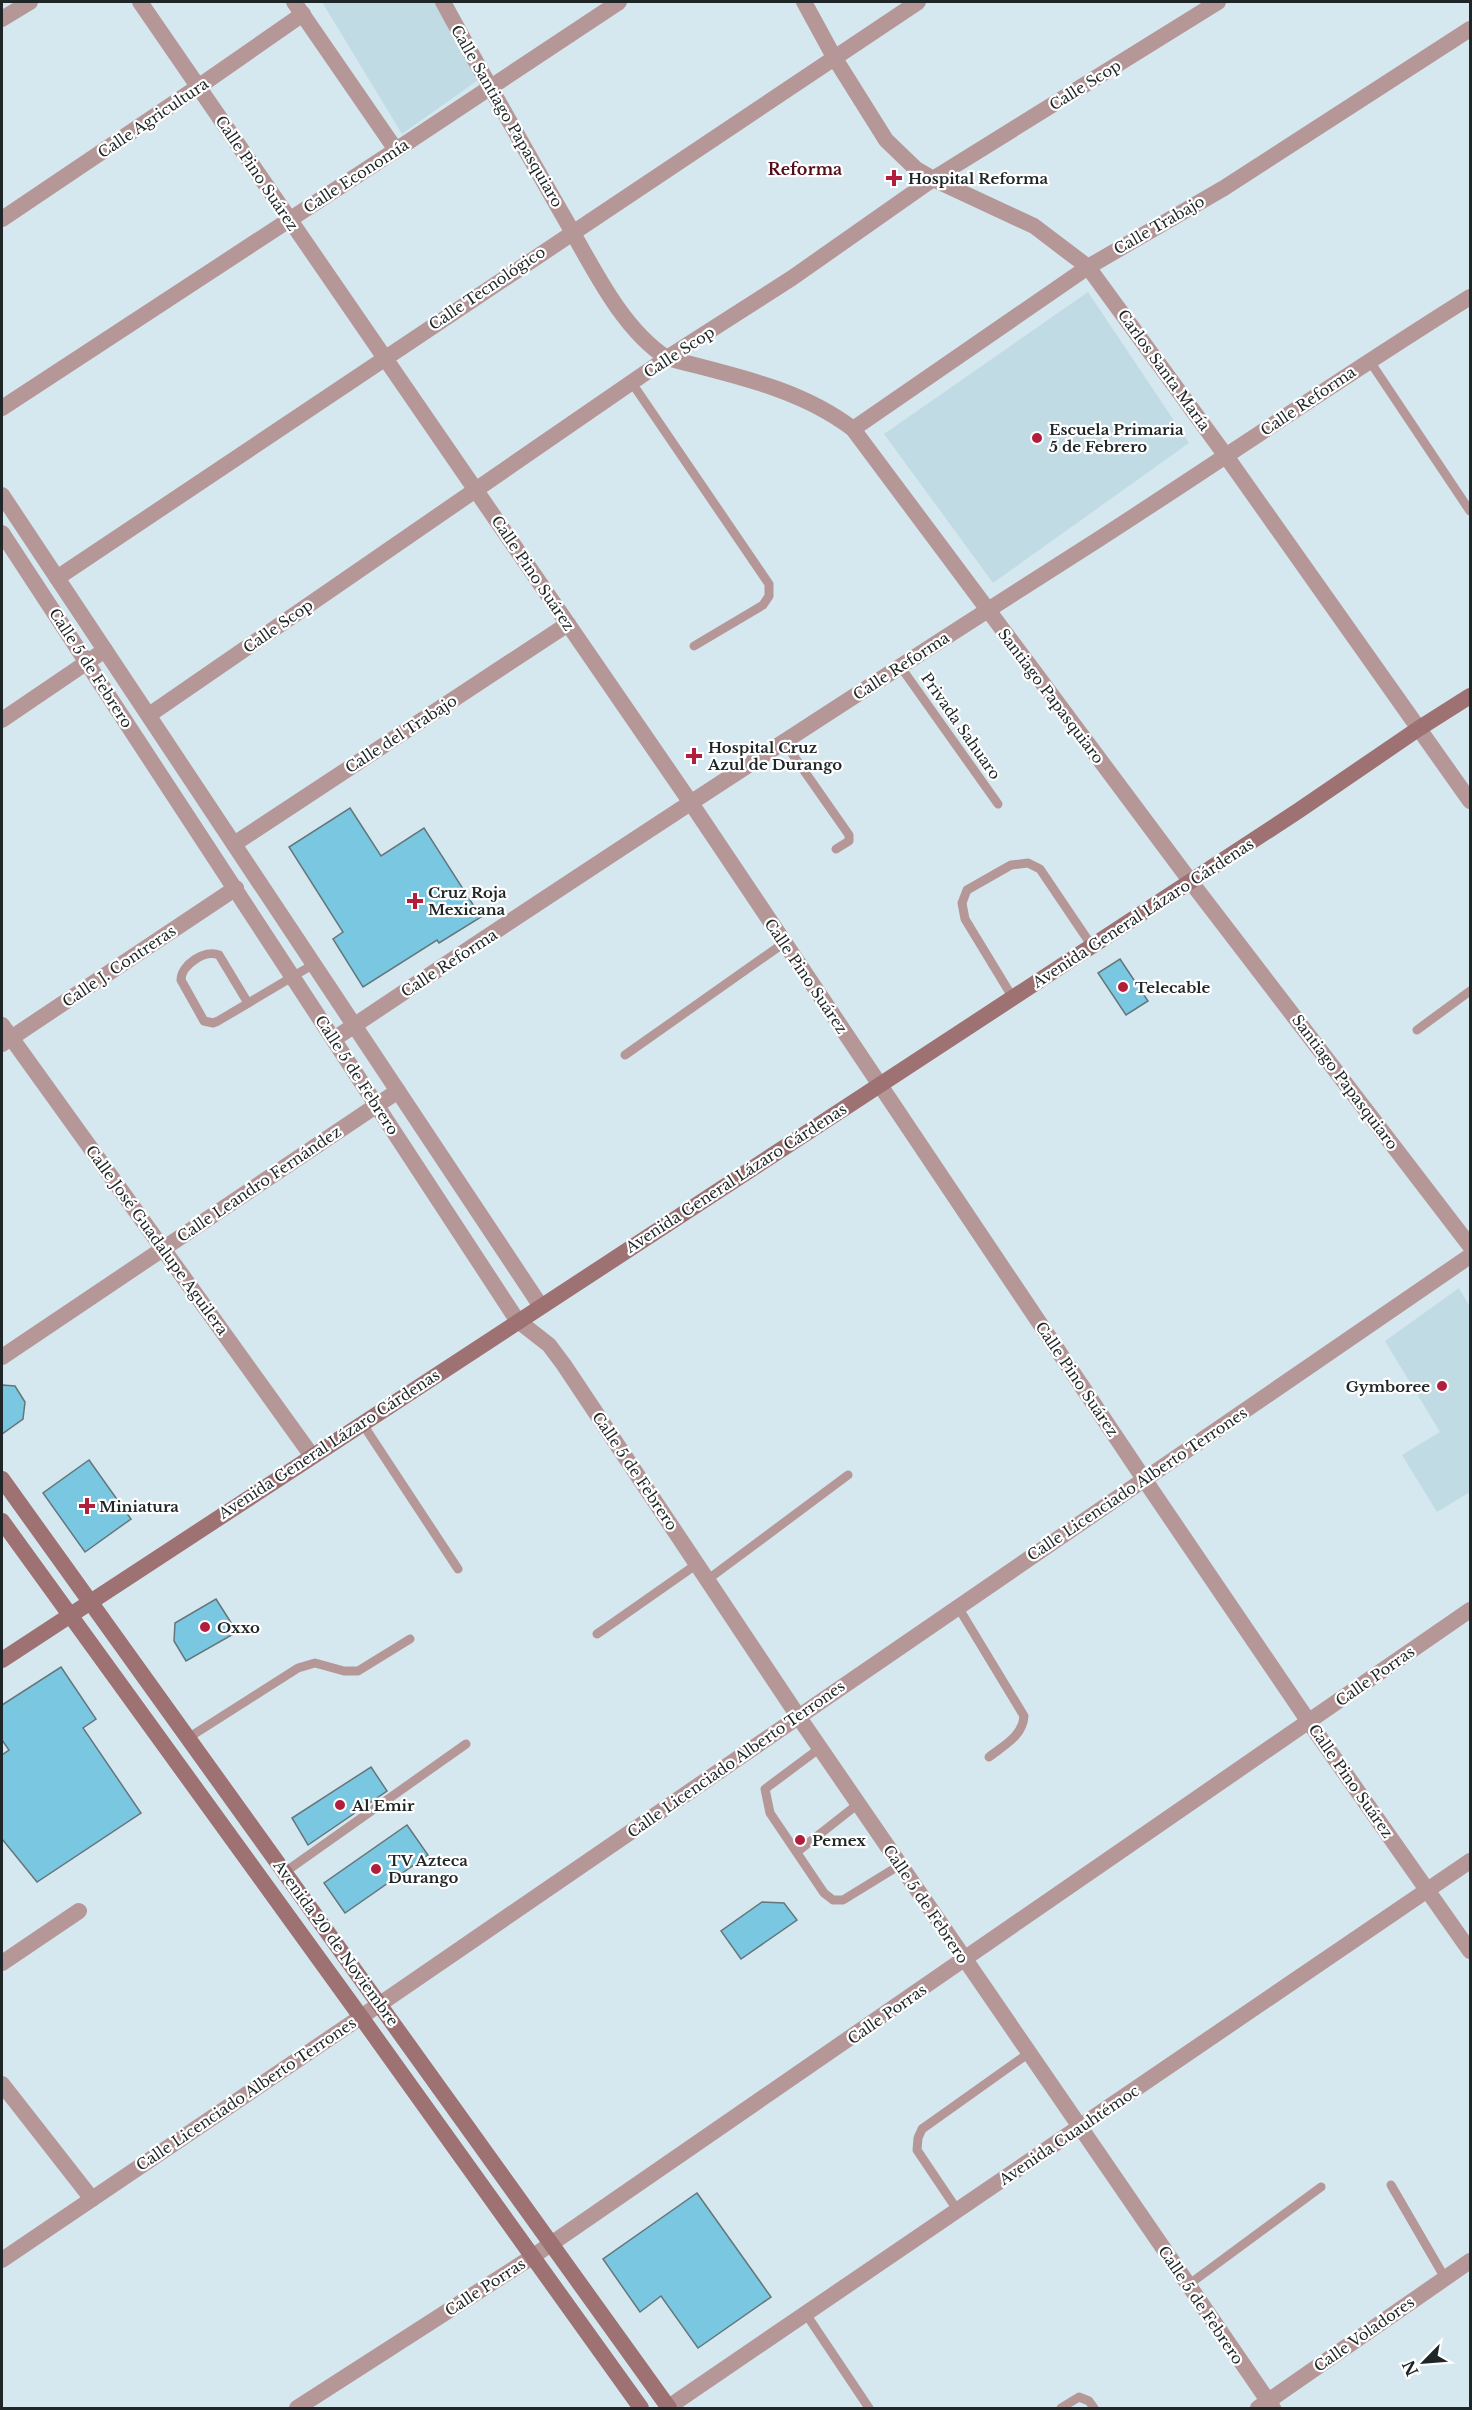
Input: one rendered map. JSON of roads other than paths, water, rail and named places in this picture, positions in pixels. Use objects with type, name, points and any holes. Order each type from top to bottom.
[{"type":"main road","name":"Avenida General Lázaro Cárdenas","points":[[2,1660],[517,1320],[1191,882],[1470,696]]},
{"type":"main road","name":"Avenida 20 de Noviembre","points":[[2,1479],[668,2408]]},
{"type":"main road","name":"Avenida 20 de Noviembre","points":[[2,1521],[361,2016],[641,2409]]},
{"type":"street","points":[[2,20],[30,2]]},
{"type":"street","name":"Calle Pino Suárez","points":[[140,2],[691,803],[1309,1722],[1470,1951]]},
{"type":"street","name":"Calle Santiago Papasquiaro","points":[[442,2],[572,231]]},
{"type":"street","name":"Calle Economía","points":[[2,408],[619,2]]},
{"type":"street","name":"Carlos Santa María","points":[[804,2],[834,57],[886,140],[916,169],[1034,226],[1088,267],[1226,456],[1470,801]]},
{"type":"street","name":"Calle Tecnológico","points":[[57,578],[572,231],[918,2]]},
{"type":"street","name":"Calle Scop","points":[[149,715],[667,358],[792,278],[933,179],[1218,2]]},
{"type":"street","points":[[298,8],[396,150]]},
{"type":"street","name":"Calle Agricultura","points":[[2,219],[198,87],[298,8]]},
{"type":"street","name":"Calle Trabajo","points":[[853,429],[1088,267],[1224,188],[1470,28]]},
{"type":"street","name":"Santiago Papasquiaro","points":[[572,231],[625,317],[652,348],[667,358],[790,394],[832,413],[853,429],[1191,882],[1470,1246]]},
{"type":"street","name":"Calle Reforma","points":[[334,1039],[900,666],[1226,456],[1369,360],[1470,297]]},
{"type":"street","name":"Calle 5 de Febrero","points":[[2,495],[540,1305]]},
{"type":"street","name":"Calle 5 de Febrero","points":[[2,533],[517,1320],[549,1345],[564,1365],[798,1716],[1188,2285],[1266,2406]]},
{"type":"street","name":"Calle del Trabajo","points":[[234,844],[568,624]]},
{"type":"street","points":[[2,720],[105,650]]},
{"type":"street","name":"Calle J. Contreras","points":[[5,1036],[236,888]]},
{"type":"street","name":"Calle José Guadalupe Aguilera","points":[[5,1036],[163,1249],[312,1456]]},
{"type":"street","name":"Calle Leandro Fernández","points":[[2,1357],[398,1091]]},
{"type":"street","name":"Calle Licenciado Alberto Terrones","points":[[2,2260],[380,2004],[1470,1256]]},
{"type":"street","name":"Calle Porras","points":[[297,2409],[532,2257],[1470,1610]]},
{"type":"street","name":"Avenida Cuauhtémoc","points":[[668,2408],[1470,1861]]},
{"type":"street","points":[[2,1963],[79,1911]]},
{"type":"street","points":[[2,2084],[92,2199]]},
{"type":"street","name":"Calle Voladores","points":[[1266,2406],[1470,2261]]},
{"type":"lane","points":[[1369,360],[1470,511]]},
{"type":"lane","points":[[632,383],[769,584],[769,596],[763,605],[694,646]]},
{"type":"lane","name":"Privada Sahuaro","points":[[900,666],[998,804]]},
{"type":"lane","points":[[784,742],[849,835],[849,841],[836,849]]},
{"type":"lane","points":[[1012,998],[966,919],[962,903],[967,890],[1011,865],[1028,863],[1035,866],[1040,869],[1092,946]]},
{"type":"lane","points":[[625,1055],[784,943]]},
{"type":"lane","points":[[248,1004],[219,955],[207,954],[186,966],[181,973],[181,980],[204,1021],[208,1023],[218,1021],[248,1004],[314,964]]},
{"type":"lane","points":[[1418,1030],[1470,991]]},
{"type":"lane","points":[[362,1423],[458,1569]]},
{"type":"lane","points":[[707,1580],[848,1475]]},
{"type":"lane","points":[[597,1634],[697,1564]]},
{"type":"lane","points":[[958,1606],[1024,1716],[1023,1726],[1016,1736],[988,1757]]},
{"type":"lane","points":[[188,1738],[298,1668],[315,1663],[344,1671],[358,1671],[410,1639]]},
{"type":"lane","points":[[285,1872],[466,1744]]},
{"type":"lane","points":[[820,1748],[765,1789],[770,1813],[824,1893],[832,1900],[843,1900],[900,1865]]},
{"type":"lane","points":[[796,1852],[858,1804]]},
{"type":"lane","points":[[958,2211],[918,2150],[918,2138],[922,2129],[1029,2053]]},
{"type":"lane","points":[[1391,2185],[1445,2278]]},
{"type":"lane","points":[[1188,2285],[1321,2187]]},
{"type":"lane","points":[[807,2314],[869,2409]]},
{"type":"lane","points":[[1061,2409],[1079,2397],[1089,2402],[1094,2409]]},
{"type":"place","name":"Hospital Reforma","points":[[894,178]]},
{"type":"place","name":"Escuela Primaria 5 de Febrero","points":[[1037,438]]},
{"type":"place","name":"Hospital Cruz Azul de Durango","points":[[694,756]]},
{"type":"place","name":"Cruz Roja Mexicana","points":[[415,901]]},
{"type":"place","name":"Telecable","points":[[1123,987]]},
{"type":"place","name":"Gymboree","points":[[1442,1386]]},
{"type":"place","name":"Miniatura","points":[[87,1506]]},
{"type":"place","name":"Oxxo","points":[[205,1627]]},
{"type":"place","name":"Al Emir","points":[[340,1805]]},
{"type":"place","name":"Pemex","points":[[800,1840]]},
{"type":"place","name":"TV Azteca Durango","points":[[376,1869]]},
{"type":"district","name":"Reforma","points":[[805,169]]}]
